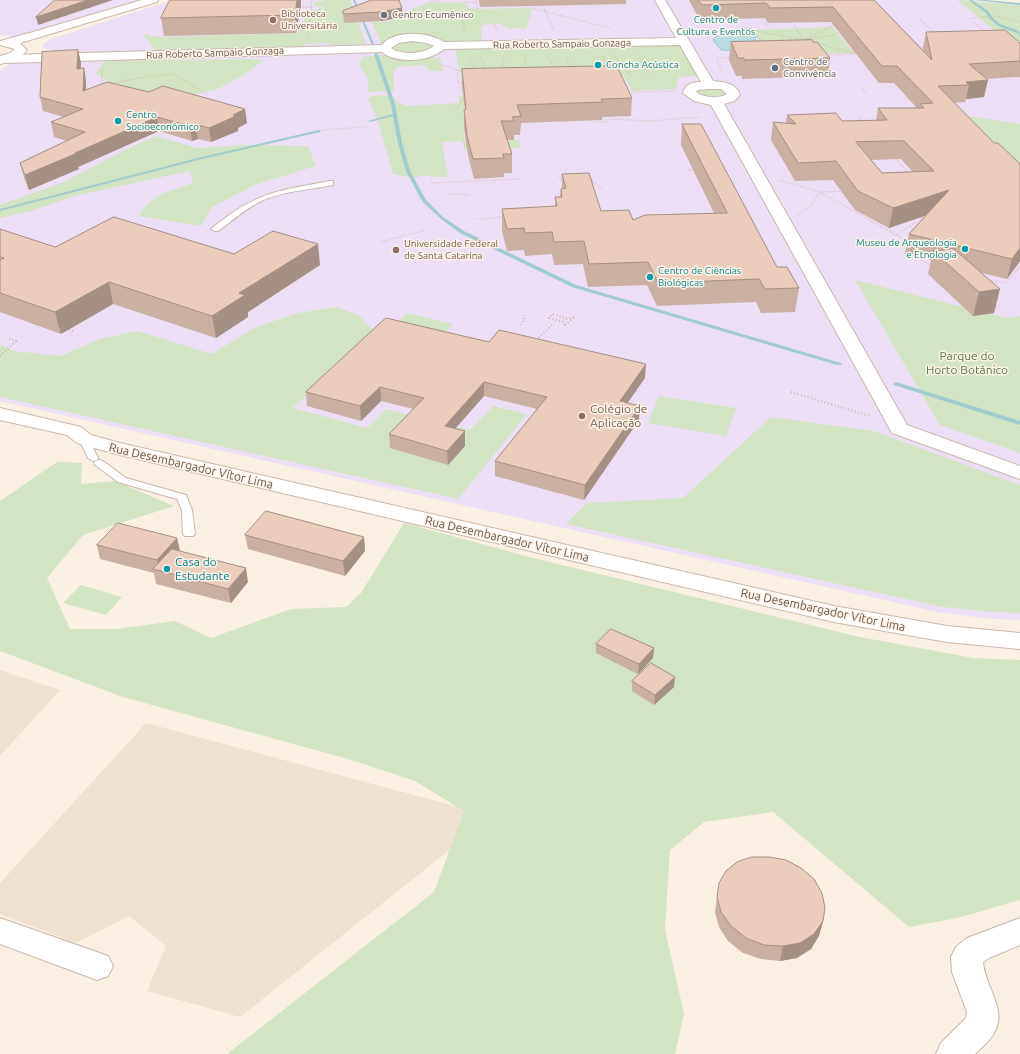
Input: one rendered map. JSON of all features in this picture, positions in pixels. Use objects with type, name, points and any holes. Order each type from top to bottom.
[{"type":"street","points":[[2,42],[38,35],[153,0]]},
{"type":"street","points":[[660,0],[709,84]]},
{"type":"street","points":[[4,59],[18,53],[20,47],[38,35]]},
{"type":"street","points":[[408,38],[430,39],[437,42],[441,46],[436,51],[414,56],[391,53],[386,48],[387,44],[408,38]]},
{"type":"street","name":"Rua Roberto Sampaio Gonzaga","points":[[441,46],[601,48],[684,41]]},
{"type":"street","name":"Rua Roberto Sampaio Gonzaga","points":[[2,42],[20,47],[44,58]]},
{"type":"street","name":"Rua Roberto Sampaio Gonzaga","points":[[4,59],[386,48]]},
{"type":"street","points":[[709,84],[723,86],[734,92],[732,97],[716,101],[699,99],[691,96],[689,91],[695,86],[709,84]]},
{"type":"street","points":[[699,99],[703,114]]},
{"type":"street","points":[[716,101],[752,168],[899,429],[1020,473]]},
{"type":"street","points":[[716,129],[731,155],[752,168]]},
{"type":"street","name":"Rua Desembargador Vítor Lima","points":[[0,414],[74,431],[92,453],[174,462],[834,614],[939,633],[1020,641]]},
{"type":"street","points":[[0,931],[97,966]]},
{"type":"street","points":[[953,1054],[982,1024],[983,1012],[968,972],[967,957],[978,948],[1020,931]]},
{"type":"lane","points":[[215,229],[244,208],[257,201],[275,195],[330,183]]},
{"type":"lane","points":[[92,453],[122,480],[182,496],[187,510],[189,534]]},
{"type":"path","points":[[307,42],[312,0]]},
{"type":"path","points":[[427,3],[440,0]]},
{"type":"path","points":[[468,9],[478,9],[476,0]]},
{"type":"path","points":[[466,2],[476,3]]},
{"type":"path","points":[[543,6],[556,35]]},
{"type":"path","points":[[301,7],[312,7]]},
{"type":"path","points":[[531,8],[612,28]]},
{"type":"path","points":[[971,18],[989,15],[1009,17],[1020,22]]},
{"type":"path","points":[[760,16],[768,27]]},
{"type":"path","points":[[920,19],[935,34]]},
{"type":"path","points":[[463,21],[466,34]]},
{"type":"path","points":[[973,22],[991,35]]},
{"type":"path","points":[[808,38],[837,24]]},
{"type":"path","points":[[794,26],[802,38]]},
{"type":"path","points":[[744,28],[797,39],[798,41],[810,42],[856,54],[825,55]]},
{"type":"path","points":[[751,30],[765,45]]},
{"type":"path","points":[[797,39],[837,35]]},
{"type":"path","points":[[808,38],[811,40],[810,42]]},
{"type":"path","points":[[806,42],[810,47]]},
{"type":"path","points":[[462,46],[479,75]]},
{"type":"path","points":[[476,46],[489,75]]},
{"type":"path","points":[[601,48],[612,67]]},
{"type":"path","points":[[601,48],[632,77]]},
{"type":"path","points":[[545,54],[556,69]]},
{"type":"path","points":[[564,54],[574,74]]},
{"type":"path","points":[[521,72],[527,55]]},
{"type":"path","points":[[501,72],[504,56]]},
{"type":"path","points":[[724,78],[717,58],[733,57]]},
{"type":"path","points":[[437,63],[470,74]]},
{"type":"path","points":[[826,65],[834,75]]},
{"type":"path","points":[[457,70],[458,82],[470,82]]},
{"type":"path","points":[[98,88],[102,85],[116,82],[150,76],[173,74],[208,95]]},
{"type":"path","points":[[626,87],[629,92],[675,91]]},
{"type":"path","points":[[862,88],[866,92]]},
{"type":"path","points":[[455,109],[466,97]]},
{"type":"path","points":[[608,113],[610,119]]},
{"type":"path","points":[[594,122],[604,122],[610,119],[651,121],[703,114]]},
{"type":"path","points":[[858,116],[864,123]]},
{"type":"path","points":[[321,130],[366,127]]},
{"type":"path","points":[[677,144],[684,144]]},
{"type":"path","points":[[28,157],[43,155]]},
{"type":"path","points":[[900,155],[893,155],[912,176]]},
{"type":"path","points":[[686,170],[699,170]]},
{"type":"path","points":[[563,182],[559,176],[566,175]]},
{"type":"path","points":[[585,175],[603,190]]},
{"type":"path","points":[[431,183],[521,179]]},
{"type":"path","points":[[777,179],[820,192],[912,243],[909,246]]},
{"type":"path","points":[[446,184],[499,180]]},
{"type":"path","points":[[820,192],[844,191]]},
{"type":"path","points":[[798,215],[811,205],[820,192]]},
{"type":"path","points":[[448,194],[470,195]]},
{"type":"path","points":[[476,219],[505,217]]},
{"type":"path","points":[[896,234],[914,224],[914,219],[919,217],[932,221]]},
{"type":"path","points":[[381,242],[425,230]]},
{"type":"path","points":[[910,252],[928,266],[935,267]]},
{"type":"path","points":[[984,279],[1006,283],[1020,266]]},
{"type":"path","points":[[553,314],[568,319],[575,317],[564,326],[564,322],[549,318],[553,314]]},
{"type":"path","points":[[521,325],[524,320],[523,315]]},
{"type":"path","points":[[532,344],[554,323]]},
{"type":"path","points":[[69,329],[73,331]]},
{"type":"path","points":[[0,356],[16,341],[7,338]]},
{"type":"path","points":[[791,392],[874,417]]},
{"type":"shaded area","points":[[0,0],[144,0],[15,37],[0,35]]},
{"type":"shaded area","points":[[173,0],[656,0],[678,38],[66,56],[46,49],[42,46],[54,38]]},
{"type":"shaded area","points":[[665,0],[965,0],[1020,5],[1020,468],[905,427]]},
{"type":"shaded area","name":"Universidade Federal de Santa Catarina","points":[[681,43],[700,83],[894,434],[1020,480],[1020,620],[993,619],[942,613],[0,401],[0,71],[6,66],[13,63],[159,57]]},
{"type":"shaded area","points":[[0,670],[60,690],[0,756]]},
{"type":"shaded area","points":[[146,723],[492,816],[240,1017],[147,991],[166,946],[129,916],[76,943],[0,914],[0,883]]},
{"type":"green space","points":[[323,0],[350,0],[366,44],[330,45],[329,43],[304,44],[304,46],[156,50],[142,34],[158,37],[299,33],[307,13],[323,7],[315,6],[314,2]]},
{"type":"green space","points":[[957,0],[1020,5],[1020,47],[999,34]]},
{"type":"green space","points":[[466,2],[468,9],[531,8],[532,10],[526,29],[508,28],[498,23],[486,24],[481,27],[482,42],[437,42],[419,38],[382,45],[372,22],[391,21],[403,17],[408,11],[427,3]]},
{"type":"green space","points":[[832,27],[855,53],[773,55],[751,30]]},
{"type":"green space","points":[[417,40],[434,46],[425,51],[413,54],[402,53],[392,47],[400,42]]},
{"type":"green space","points":[[681,43],[697,76],[679,77],[676,89],[632,91],[624,76],[462,82],[455,49]]},
{"type":"green space","points":[[382,55],[440,58],[443,71],[430,71],[424,65],[397,67],[394,72],[394,91],[368,92],[368,79],[359,64],[363,57]]},
{"type":"green space","points":[[264,60],[245,74],[218,89],[190,95],[123,91],[96,73],[105,61]]},
{"type":"green space","points":[[699,88],[721,89],[726,94],[715,98],[695,93]]},
{"type":"green space","points":[[519,94],[464,100],[465,123],[521,122],[522,126],[463,128],[465,142],[519,140],[521,148],[465,150],[461,141],[442,142],[448,177],[424,175],[413,178],[393,174],[379,125],[368,98],[377,95],[394,96],[396,102],[407,106],[459,103],[459,96]]},
{"type":"green space","points":[[968,116],[1020,124],[1020,170],[966,120]]},
{"type":"green space","points":[[156,136],[197,148],[244,145],[308,146],[316,166],[257,184],[212,207],[201,226],[139,216],[143,209],[155,198],[193,183],[190,171],[74,196],[31,211],[0,218],[0,205],[64,182],[127,149]]},
{"type":"green space","name":"Parque do Horto Botânico","points":[[855,280],[1007,318],[1020,316],[1020,453],[940,425]]},
{"type":"green space","points":[[336,307],[358,315],[374,332],[293,408],[367,428],[386,409],[470,430],[493,406],[527,414],[458,499],[0,397],[0,345],[14,351],[60,356],[100,339],[138,331],[212,354],[254,328],[298,313]]},
{"type":"green space","points":[[407,313],[453,324],[437,340],[389,329]]},
{"type":"green space","points":[[659,396],[736,408],[726,436],[648,423]]},
{"type":"green space","points":[[771,417],[874,431],[1020,485],[1020,613],[943,607],[566,524],[587,503],[683,498]]},
{"type":"green space","points":[[57,462],[82,463],[81,484],[115,481],[174,506],[83,535],[47,578],[70,629],[117,629],[175,621],[211,638],[291,609],[346,607],[361,593],[404,523],[533,558],[860,637],[973,658],[1020,660],[1020,900],[957,918],[909,927],[773,812],[704,822],[670,850],[665,930],[684,1014],[675,1054],[227,1054],[434,892],[464,811],[415,781],[348,759],[123,697],[0,651],[0,501]]},
{"type":"green space","points":[[81,585],[122,597],[106,615],[63,603]]},
{"type":"water","points":[[754,35],[756,37],[755,40],[760,42],[731,50],[721,50],[713,40],[715,37],[719,36]]},
{"type":"building","points":[[55,0],[88,0],[36,17]]},
{"type":"building","points":[[170,0],[297,0],[295,15],[161,18]]},
{"type":"building","points":[[372,0],[399,0],[402,8],[380,12],[343,14],[343,11]]},
{"type":"building","points":[[698,0],[874,0],[932,60],[926,32],[1005,30],[1020,43],[1020,61],[969,64],[988,80],[966,82],[969,85],[938,86],[994,143],[998,143],[1020,164],[1020,248],[1012,259],[909,234],[949,190],[893,208],[858,191],[836,161],[798,163],[773,122],[796,124],[787,115],[836,113],[842,121],[887,120],[878,108],[924,108],[920,104],[933,103],[897,66],[882,66],[833,7],[770,8],[766,3],[703,5]],"holes":[[[904,141],[934,171],[882,173],[856,142]]]},
{"type":"building","points":[[812,40],[813,42],[817,42],[830,58],[744,60],[744,58],[738,58],[731,42]]},
{"type":"building","points":[[78,50],[77,69],[84,68],[83,91],[107,82],[149,92],[163,86],[245,109],[233,115],[236,116],[209,128],[195,124],[190,126],[157,117],[25,175],[20,163],[85,132],[51,122],[83,109],[40,97],[42,52]]},
{"type":"building","points":[[617,66],[632,98],[601,99],[603,102],[517,105],[521,116],[512,117],[514,121],[501,121],[512,154],[503,154],[504,158],[473,159],[467,136],[462,69]]},
{"type":"building","points":[[682,124],[701,124],[777,267],[787,267],[799,288],[765,289],[759,279],[658,283],[648,262],[589,264],[584,241],[554,242],[552,232],[525,233],[524,228],[507,229],[502,209],[557,206],[555,197],[562,197],[561,189],[566,188],[562,174],[589,173],[601,211],[629,210],[633,220],[645,215],[727,213]]},
{"type":"building","points":[[114,217],[234,254],[273,231],[318,244],[239,293],[245,295],[212,316],[109,282],[55,312],[0,293],[0,260],[4,258],[0,257],[0,229],[55,247]]},
{"type":"building","points":[[954,249],[1000,289],[979,292],[933,251]]},
{"type":"building","name":"Colégio de Aplicação","points":[[386,318],[489,342],[499,330],[646,364],[620,401],[640,406],[585,485],[495,461],[547,397],[484,382],[445,426],[465,431],[447,451],[389,434],[424,398],[380,387],[360,406],[306,392]]},
{"type":"building","points":[[266,511],[364,537],[343,561],[245,535]]},
{"type":"building","points":[[118,523],[177,538],[157,560],[97,545]]},
{"type":"building","points":[[172,549],[246,568],[228,589],[153,569]]},
{"type":"building","points":[[611,629],[654,648],[639,664],[596,644]]},
{"type":"building","points":[[651,663],[675,677],[655,695],[632,681]]},
{"type":"building","points":[[752,857],[769,857],[786,860],[801,868],[814,879],[822,893],[825,908],[823,921],[814,934],[800,943],[783,946],[764,945],[746,938],[731,926],[721,912],[717,897],[719,883],[726,871],[737,862]]},
{"type":"waterway","points":[[354,0],[374,45]]},
{"type":"waterway","points":[[970,0],[987,12],[999,25],[1018,32],[1020,35]]},
{"type":"waterway","points":[[975,0],[1020,4]]},
{"type":"waterway","points":[[376,54],[393,104],[395,115]]},
{"type":"waterway","points":[[370,121],[395,115]]},
{"type":"waterway","points":[[395,115],[400,143],[408,171],[424,201],[442,218],[462,232],[574,286],[839,364]]},
{"type":"waterway","points":[[0,210],[202,158],[319,131]]},
{"type":"waterway","points":[[896,384],[1020,423]]},
{"type":"place","name":"Centro de Cultura e Eventos","points":[[716,8]]},
{"type":"place","name":"Centro Ecumênico","points":[[384,15]]},
{"type":"place","name":"Biblioteca Universitária","points":[[273,20]]},
{"type":"place","name":"Concha Acústica","points":[[598,65]]},
{"type":"place","name":"Centro de Convivência","points":[[775,68]]},
{"type":"place","name":"Centro Socioeconômico","points":[[118,121]]},
{"type":"place","name":"Museu de Arqueologia e Etnologia","points":[[965,249]]},
{"type":"place","name":"Universidade Federal de Santa Catarina","points":[[396,250]]},
{"type":"place","name":"Centro de Ciências Biológicas","points":[[650,277]]},
{"type":"place","name":"Colégio de Aplicação","points":[[582,416]]},
{"type":"place","name":"Casa do Estudante","points":[[167,569]]}]
